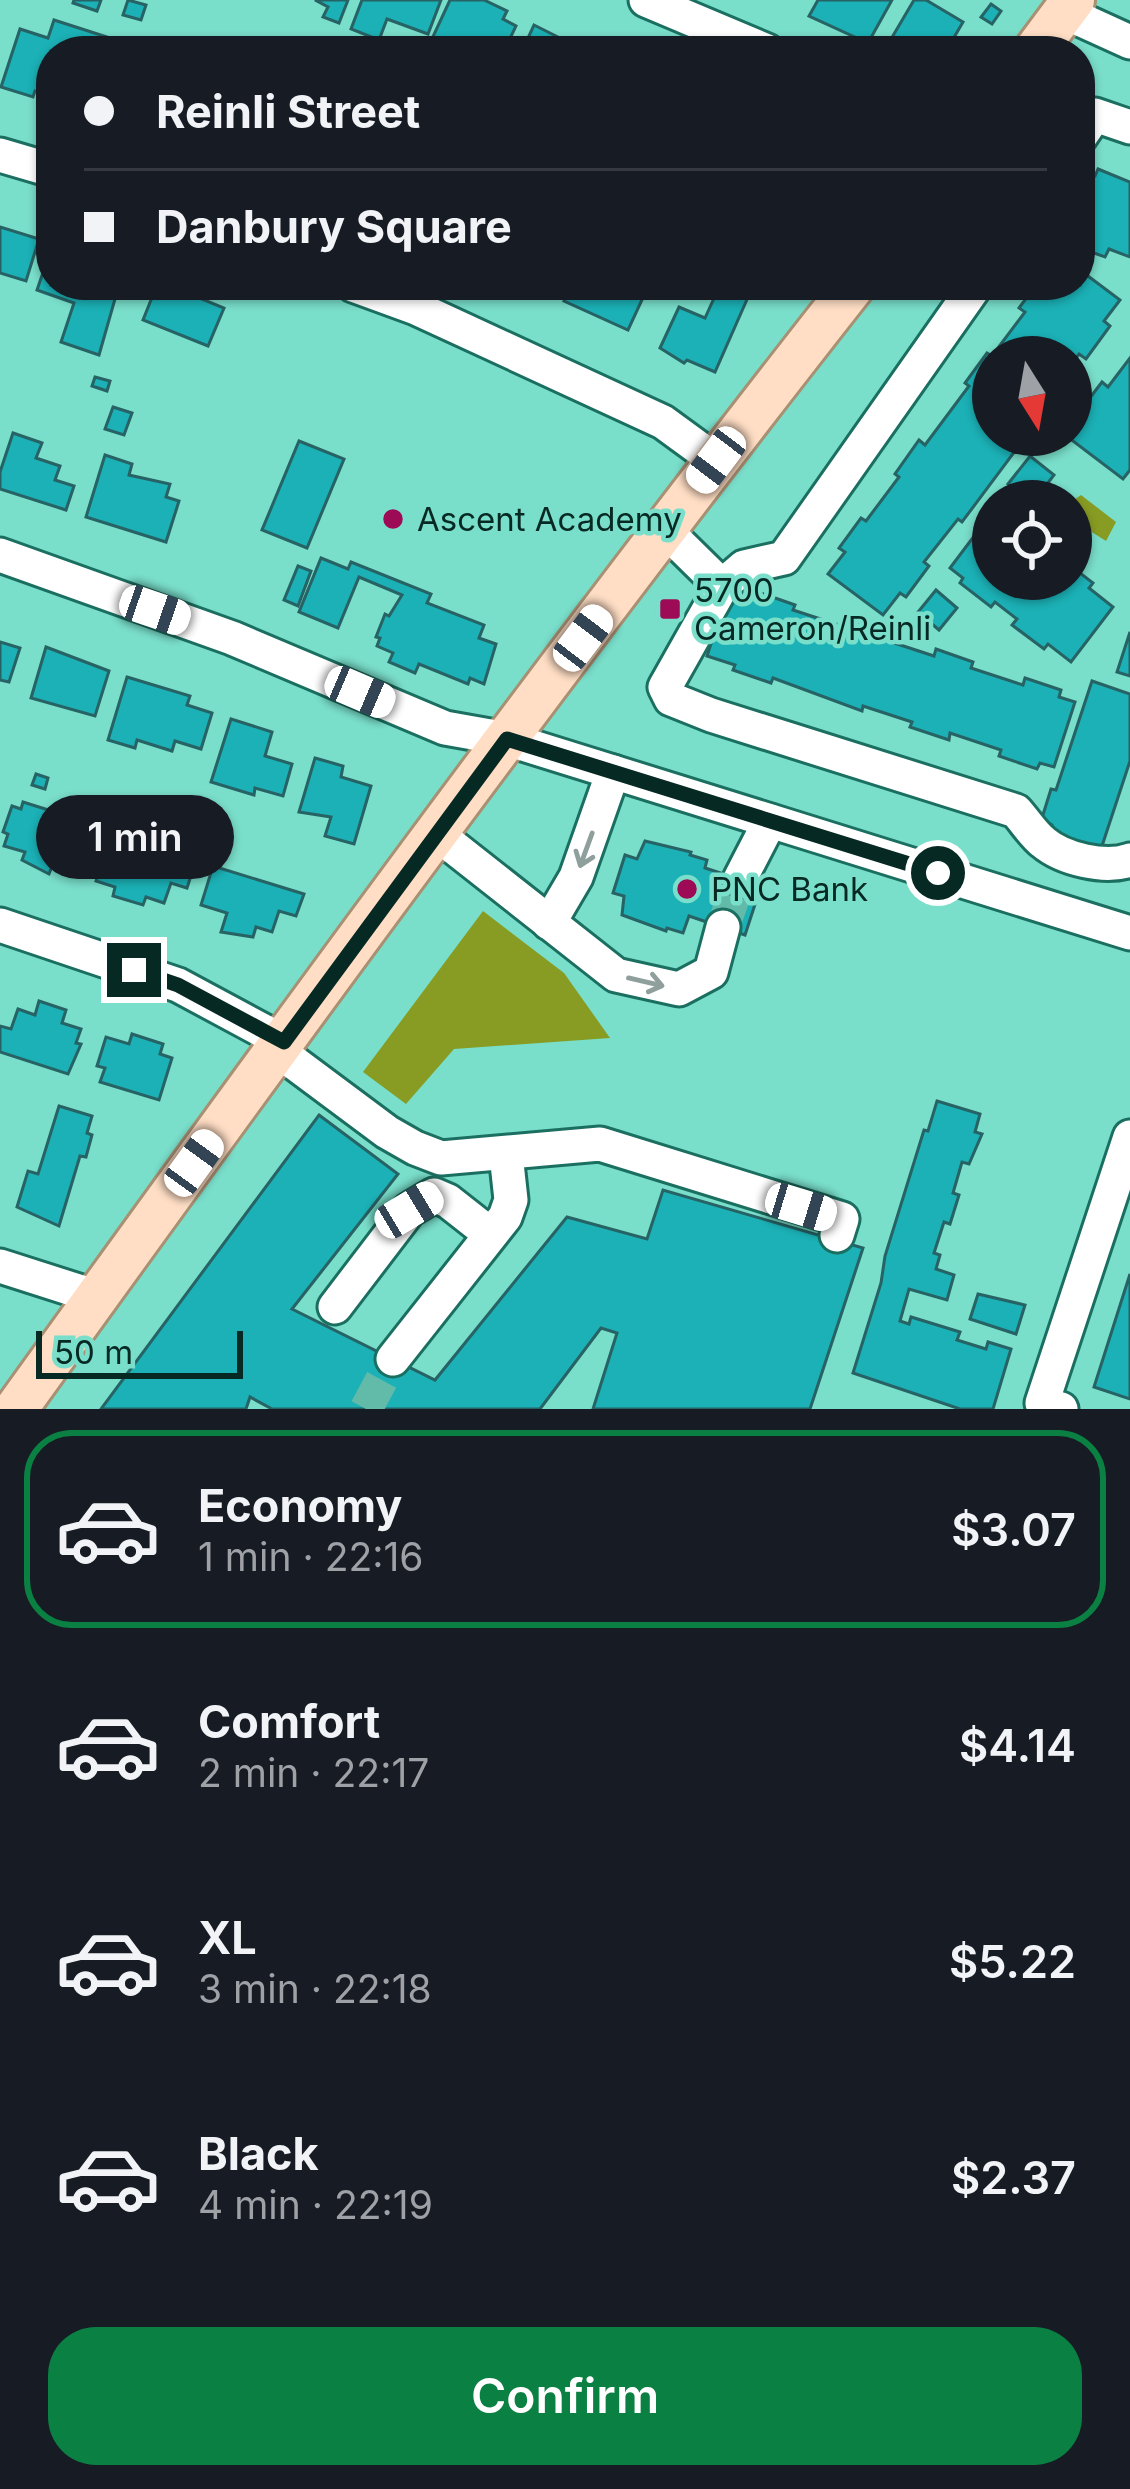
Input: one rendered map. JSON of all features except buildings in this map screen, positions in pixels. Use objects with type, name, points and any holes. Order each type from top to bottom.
[{"type":"main road","points":[[1046,36],[1069,6]]},
{"type":"main road","points":[[16,1409],[507,739],[842,300]]},
{"type":"street","points":[[646,0],[731,36]]},
{"type":"street","points":[[1069,6],[1130,42]]},
{"type":"street","points":[[1095,121],[1130,128]]},
{"type":"street","points":[[0,155],[36,166]]},
{"type":"street","points":[[394,300],[663,422],[716,460]]},
{"type":"street","points":[[965,300],[784,558],[744,567],[722,586],[665,687],[671,699],[1016,812],[1044,844],[1080,860],[1120,864],[1130,860]]},
{"type":"street","points":[[664,529],[722,586]]},
{"type":"street","points":[[0,555],[232,638],[446,728],[507,739],[1130,933]]},
{"type":"street","points":[[549,922],[576,877],[614,772]]},
{"type":"street","points":[[740,879],[770,821]]},
{"type":"street","points":[[437,834],[616,975],[679,989],[711,972],[723,928]]},
{"type":"street","points":[[0,925],[178,985],[281,1046],[415,1148],[441,1158],[600,1144],[758,1202],[842,1219],[837,1235]]},
{"type":"street","points":[[1061,1409],[1042,1403],[1130,1137]]},
{"type":"street","points":[[393,1359],[505,1217],[511,1200],[506,1154]]},
{"type":"street","points":[[335,1307],[409,1210],[434,1195],[490,1234]]},
{"type":"street","points":[[0,1266],[97,1297]]},
{"type":"shaded area","points":[[1092,503],[1116,522],[1106,541],[1092,532]]},
{"type":"shaded area","points":[[483,911],[564,973],[610,1038],[454,1049],[406,1104],[363,1072]]},
{"type":"tunnel","points":[[723,927],[740,879]]},
{"type":"tunnel","points":[[366,1409],[393,1359]]},
{"type":"place","name":"Ascent Academy","points":[[393,519]]},
{"type":"place","name":"5700 Cameron/Reinli","points":[[670,609]]},
{"type":"place","name":"PNC Bank","points":[[687,889]]},
{"type":"route","points":[[134,970],[178,985],[284,1042],[507,739],[938,873]]}]
